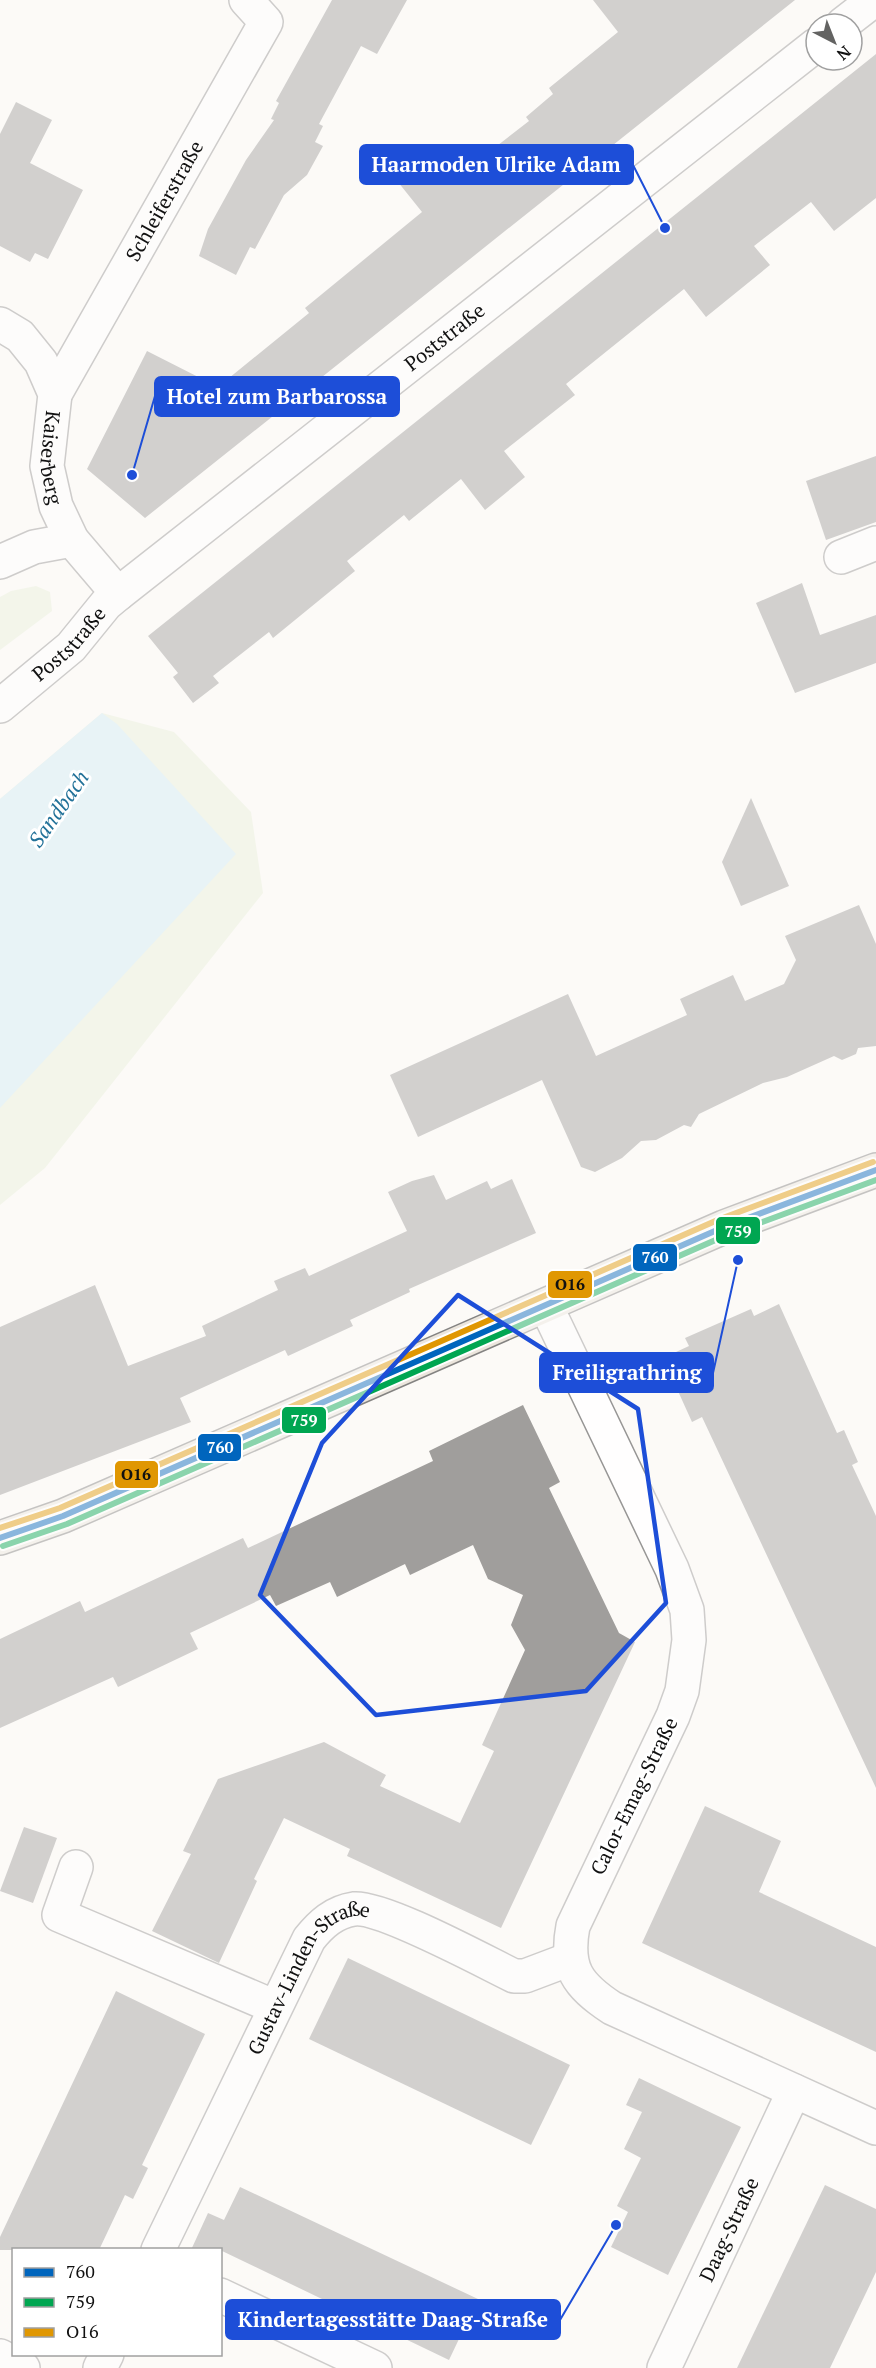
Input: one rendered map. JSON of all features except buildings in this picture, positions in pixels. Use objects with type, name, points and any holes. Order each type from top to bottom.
[{"type":"main road","points":[[0,1538],[63,1516],[724,1227],[876,1170]]},
{"type":"street","points":[[858,12],[874,0]]},
{"type":"street","name":"Schleiferstraße","points":[[55,394],[266,22],[250,4]]},
{"type":"street","name":"Poststraße","points":[[0,706],[71,647],[112,599],[804,54]]},
{"type":"street","name":"Kaiserberg","points":[[0,324],[20,336],[41,362],[55,394],[47,466],[56,506],[72,540],[112,599]]},
{"type":"street","points":[[0,562],[34,547],[72,540]]},
{"type":"street","points":[[841,556],[876,543]]},
{"type":"street","name":"Calor-Emag-Straße","points":[[546,1306],[672,1569],[687,1611],[689,1640],[687,1669],[673,1716],[573,1926],[570,1959]]},
{"type":"street","points":[[76,1867],[59,1915],[275,2007]]},
{"type":"street","name":"Gustav-Linden-Straße","points":[[159,2248],[275,2007],[309,1939],[319,1926],[341,1912],[356,1909],[381,1913],[514,1976],[525,1976],[570,1959]]},
{"type":"street","points":[[570,1959],[584,1987],[612,2008],[876,2128]]},
{"type":"street","name":"Daag-Straße","points":[[664,2368],[794,2091]]},
{"type":"street","points":[[222,2296],[375,2368]]},
{"type":"street","points":[[0,2356],[24,2368]]},
{"type":"highlighted area","points":[[458,1295],[638,1409],[666,1603],[586,1691],[376,1715],[260,1595],[322,1443]]},
{"type":"green space","points":[[36,586],[50,592],[52,611],[0,650],[0,597],[11,591]]},
{"type":"green space","points":[[102,713],[174,732],[251,812],[263,893],[45,1168],[0,1205],[0,799]]},
{"type":"water","name":"Sandbach","points":[[102,713],[117,724],[236,854],[0,1108],[0,799]]},
{"type":"transit line","name":"O16","points":[[0,1528],[60,1508],[720,1219],[873,1162]]},
{"type":"transit line","name":"760","points":[[0,1538],[63,1516],[724,1227],[876,1170]]},
{"type":"transit line","name":"759","points":[[3,1546],[67,1524],[727,1235],[876,1180]]},
{"type":"place","name":"Haarmoden Ulrike Adam","points":[[665,228]]},
{"type":"place","name":"Hotel zum Barbarossa","points":[[132,475]]},
{"type":"place","name":"Freiligrathring","points":[[738,1260]]},
{"type":"place","name":"Kindertagesstätte Daag-Straße","points":[[616,2225]]}]
